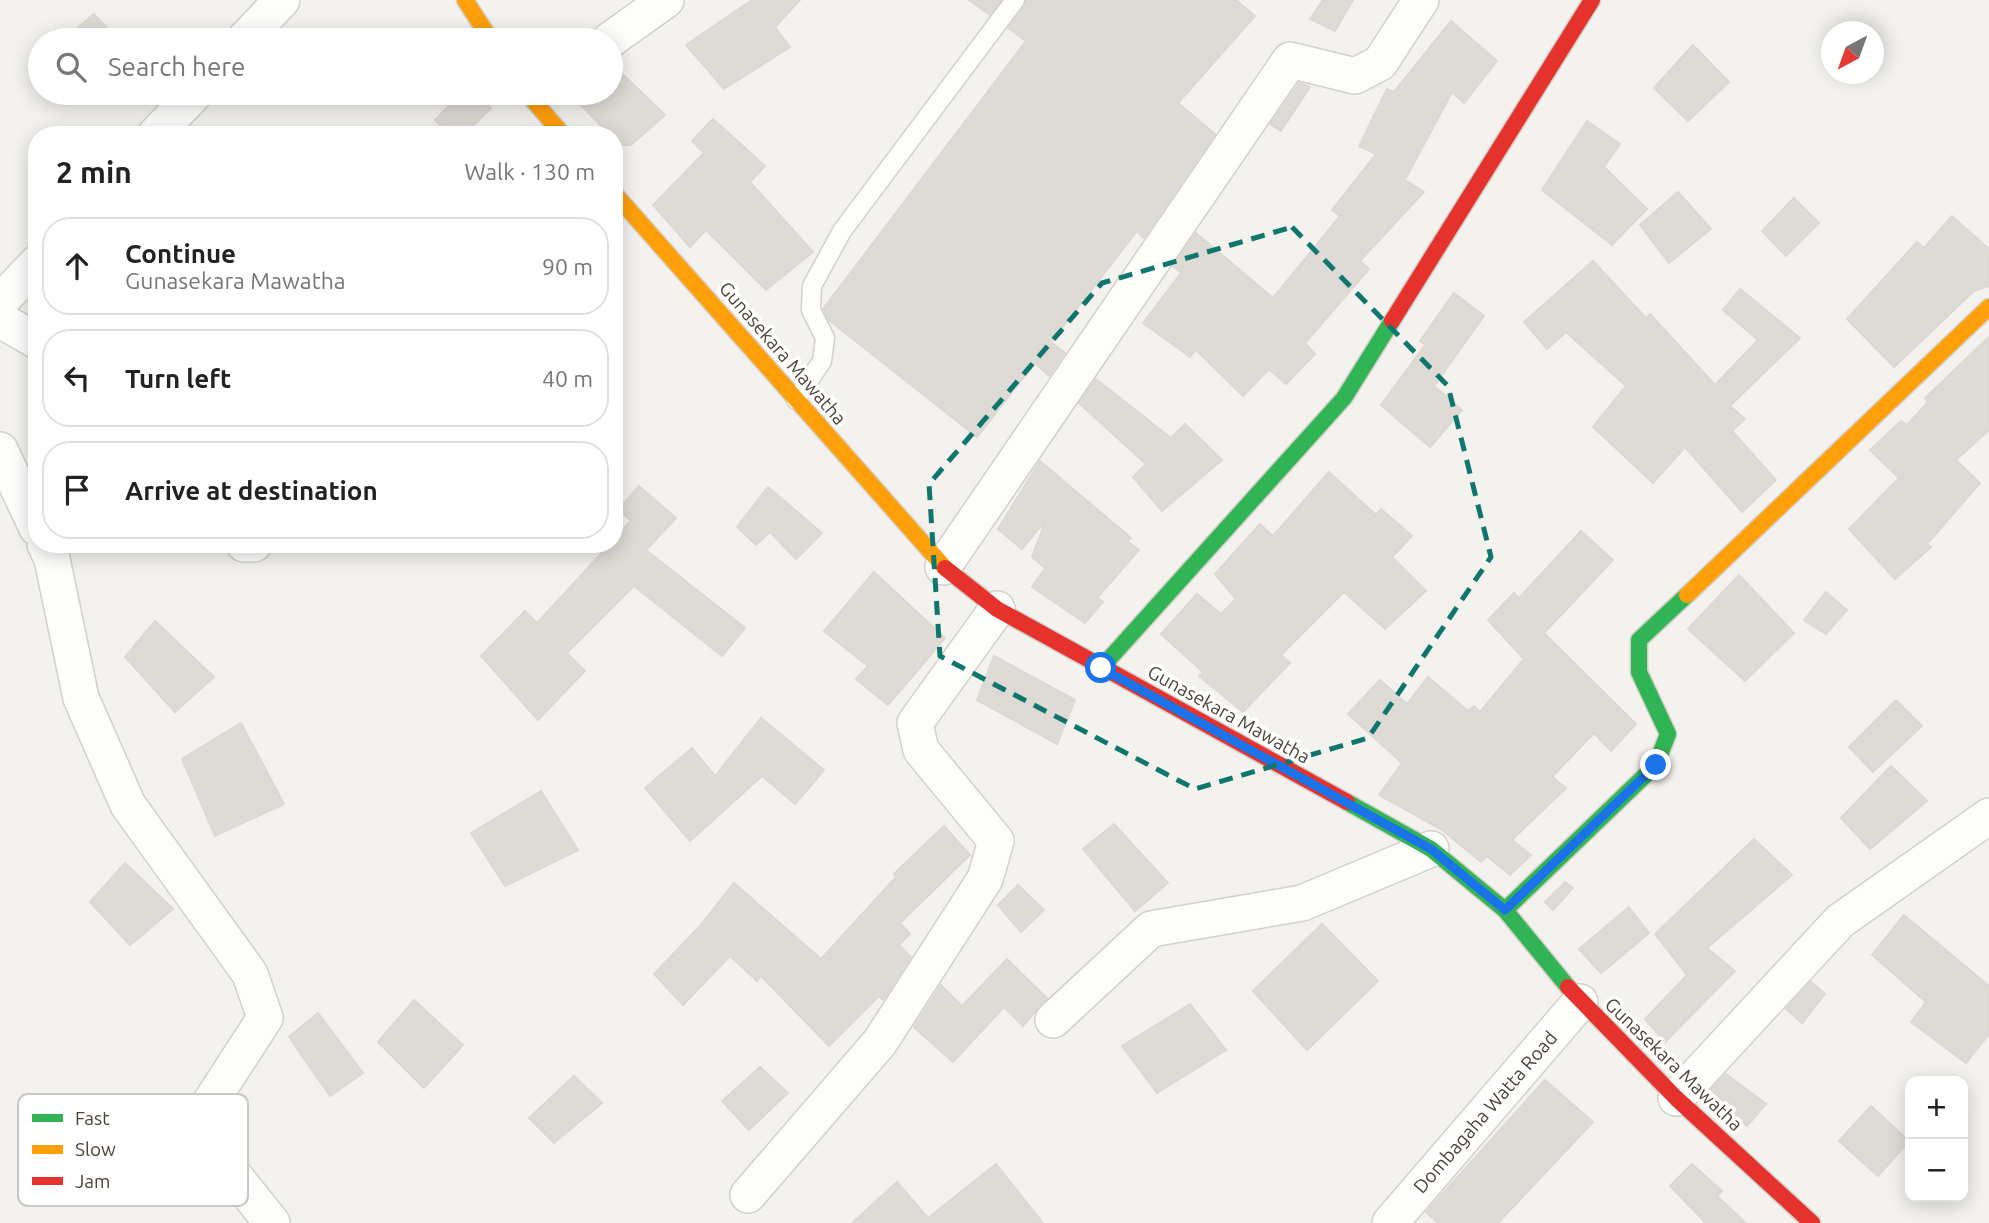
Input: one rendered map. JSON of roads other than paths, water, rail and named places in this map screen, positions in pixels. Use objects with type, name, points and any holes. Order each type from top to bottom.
[{"type":"street","points":[[255,28],[282,0]]},
{"type":"street","points":[[464,0],[483,28]]},
{"type":"street","points":[[623,31],[666,0]]},
{"type":"street","points":[[943,566],[1290,60],[1355,76],[1380,63],[1420,0]]},
{"type":"street","points":[[1101,668],[1344,398],[1592,0]]},
{"type":"street","points":[[164,126],[184,105]]},
{"type":"street","points":[[540,105],[556,126]]},
{"type":"street","name":"Gunasekara Mawatha","points":[[623,203],[943,566],[997,609],[1431,849],[1505,910],[1580,1002],[1676,1098],[1812,1223]]},
{"type":"street","points":[[0,302],[28,272]]},
{"type":"street","points":[[1505,910],[1656,765],[1668,734],[1639,671],[1639,640],[1989,307]]},
{"type":"street","points":[[0,320],[28,336]]},
{"type":"street","points":[[0,450],[28,508]]},
{"type":"street","points":[[49,553],[81,698],[128,805],[250,974],[262,1007],[265,1018],[216,1094]]},
{"type":"street","points":[[748,1195],[880,1042],[985,879],[996,841],[922,750],[915,723],[997,609]]},
{"type":"street","points":[[1676,1098],[1840,921],[1989,816]]},
{"type":"street","points":[[1053,1020],[1151,929],[1302,903],[1431,849]]},
{"type":"street","name":"Dombagaha Watta Road","points":[[1390,1223],[1580,1002]]},
{"type":"street","points":[[248,1193],[272,1223]]},
{"type":"lane","points":[[796,400],[822,361],[825,338],[811,310],[812,286],[836,242],[1015,0]]}]
